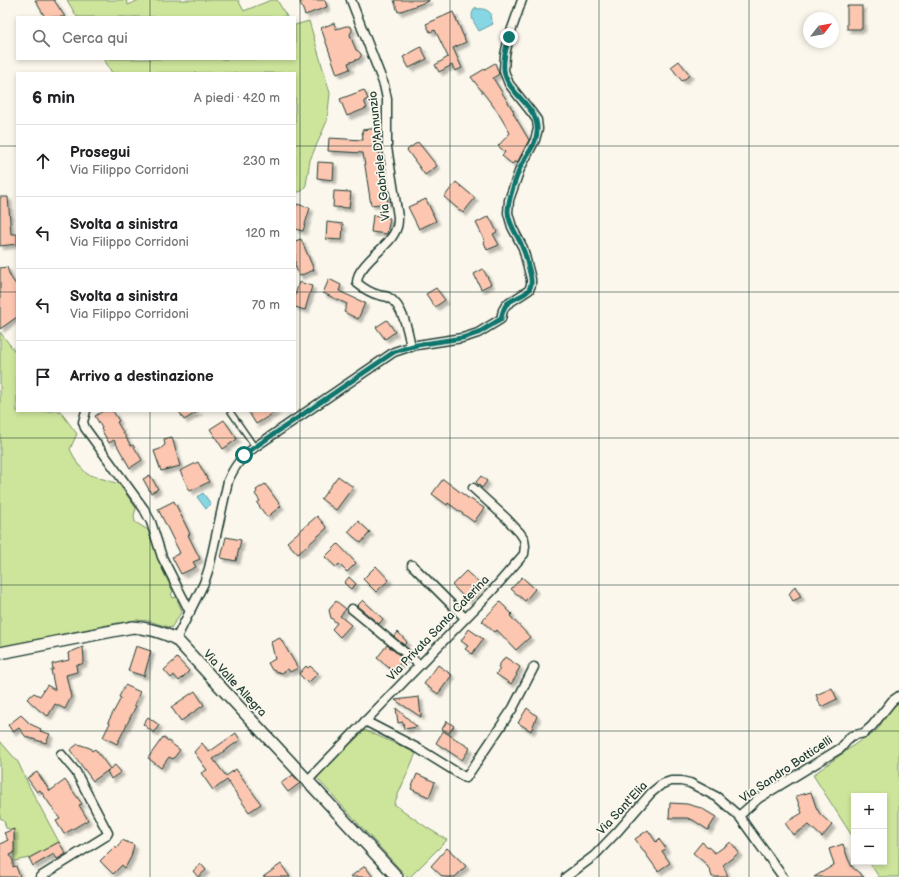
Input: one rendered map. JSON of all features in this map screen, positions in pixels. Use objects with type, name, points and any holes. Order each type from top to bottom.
[{"type":"main road","name":"Via Valle Allegra","points":[[0,653],[133,627],[149,628],[163,632],[176,639],[397,877]]},
{"type":"street","name":"Via Gabriele D'Annunzio","points":[[351,0],[384,84],[387,98],[387,147],[398,217],[397,226],[392,236],[387,243],[368,261],[359,274],[357,283],[371,292],[388,297],[398,306],[407,329],[411,347]]},
{"type":"street","points":[[176,639],[204,583],[209,568],[228,481],[234,468],[244,455],[394,352],[411,347],[462,338],[478,333],[501,319],[506,305],[529,290],[531,279],[523,248],[512,227],[508,213],[509,200],[520,168],[535,140],[538,129],[537,120],[509,84],[504,71],[504,55],[522,0]]},
{"type":"street","points":[[86,412],[83,422],[85,428],[144,509],[151,522],[162,557],[190,612]]},
{"type":"street","name":"Via Privata Santa Caterina","points":[[308,780],[492,591],[524,554],[524,539],[520,533],[473,488]]},
{"type":"street","points":[[412,565],[465,618]]},
{"type":"street","points":[[352,609],[420,665]]},
{"type":"street","points":[[365,721],[419,749],[466,778],[513,708],[534,667]]},
{"type":"street","name":"Via Sandro Botticelli","points":[[739,816],[759,798],[841,748],[851,736],[864,733],[872,726],[892,701],[899,696]]},
{"type":"street","points":[[40,877],[106,836],[108,832],[76,772],[61,754]]},
{"type":"street","name":"Via Sant'Elia","points":[[566,877],[594,856],[651,793],[662,784],[671,781],[690,782],[717,797],[739,816],[783,877]]},
{"type":"lane","points":[[231,412],[255,447]]},
{"type":"green space","points":[[67,0],[126,0],[128,5],[139,0],[238,0],[244,11],[271,0],[277,0],[286,16],[76,16]]},
{"type":"green space","points":[[309,21],[330,93],[327,121],[310,160],[306,185],[302,191],[296,193],[296,72],[111,72],[105,60],[296,60],[296,25]]},
{"type":"green space","points":[[0,332],[16,353],[16,412],[61,412],[77,434],[70,449],[77,463],[87,474],[119,484],[136,508],[134,516],[135,522],[148,530],[159,562],[173,592],[171,594],[173,598],[176,597],[182,611],[171,628],[149,621],[137,620],[0,647]]},
{"type":"green space","points":[[899,702],[899,877],[879,877],[871,865],[887,865],[887,793],[851,793],[851,834],[813,775],[861,740],[874,733],[888,712]]},
{"type":"green space","points":[[365,730],[416,753],[394,804],[447,840],[410,877],[407,877],[316,777]]},
{"type":"green space","points":[[0,741],[18,762],[59,842],[29,858],[14,861],[14,833],[12,830],[6,828],[4,820],[0,818]]},
{"type":"water","points":[[476,7],[477,9],[486,10],[492,15],[490,17],[493,24],[479,31],[472,16],[472,13]]},
{"type":"water","points":[[203,493],[211,504],[206,509],[197,497]]},
{"type":"building","points":[[35,0],[54,0],[64,16],[44,16]]},
{"type":"building","points":[[306,0],[325,0],[327,7],[305,15],[300,2]]},
{"type":"building","points":[[394,0],[429,0],[429,1],[398,12]]},
{"type":"building","points":[[847,6],[862,6],[862,29],[847,29]]},
{"type":"building","points":[[453,12],[466,42],[453,48],[462,68],[455,71],[452,65],[439,72],[435,65],[448,57],[435,30],[430,32],[426,24]]},
{"type":"building","points":[[334,23],[336,29],[346,26],[352,28],[350,34],[351,38],[356,50],[361,54],[359,59],[348,63],[350,69],[337,74],[321,28]]},
{"type":"building","points":[[421,47],[427,59],[409,68],[403,57]]},
{"type":"building","points":[[679,61],[690,75],[682,81],[671,67]]},
{"type":"building","points":[[495,63],[499,74],[493,78],[529,140],[517,163],[515,161],[512,164],[502,156],[505,152],[498,146],[510,133],[497,111],[471,77]]},
{"type":"building","points":[[364,90],[368,99],[364,101],[367,108],[347,116],[340,99]]},
{"type":"building","points":[[378,128],[381,144],[378,144],[384,187],[388,203],[371,205],[363,153],[328,151],[329,138],[363,140],[362,130]]},
{"type":"building","points":[[418,142],[437,166],[425,175],[407,150]]},
{"type":"building","points":[[318,162],[334,163],[333,180],[317,178]]},
{"type":"building","points":[[456,182],[475,198],[463,213],[444,197]]},
{"type":"building","points":[[334,191],[351,192],[349,208],[333,207]]},
{"type":"building","points":[[0,197],[8,197],[11,234],[16,234],[16,244],[0,246]]},
{"type":"building","points":[[426,199],[436,221],[419,229],[408,207]]},
{"type":"building","points":[[297,204],[310,208],[303,231],[296,229]]},
{"type":"building","points":[[373,215],[390,218],[387,234],[371,232]]},
{"type":"building","points":[[489,216],[497,232],[493,234],[499,245],[487,250],[485,241],[476,223]]},
{"type":"building","points":[[327,222],[343,224],[342,240],[326,239]]},
{"type":"building","points":[[301,239],[314,270],[299,276],[296,268],[296,241]]},
{"type":"building","points":[[7,267],[10,276],[16,285],[16,318],[0,329],[0,268]]},
{"type":"building","points":[[483,269],[491,284],[481,289],[474,274]]},
{"type":"building","points":[[329,279],[341,285],[339,291],[365,303],[358,319],[344,312],[347,304],[323,293]]},
{"type":"building","points":[[299,282],[312,286],[305,310],[296,307],[296,292]]},
{"type":"building","points":[[436,288],[445,300],[435,307],[426,294]]},
{"type":"building","points":[[387,320],[395,332],[385,339],[376,327]]},
{"type":"building","points":[[101,412],[114,412],[119,421],[117,422],[131,446],[133,445],[142,460],[130,468],[114,440],[109,443],[95,416]]},
{"type":"building","points":[[180,412],[197,412],[184,420]]},
{"type":"building","points":[[249,412],[275,412],[256,424]]},
{"type":"building","points":[[224,420],[237,439],[223,449],[210,429]]},
{"type":"building","points":[[172,437],[180,466],[161,471],[154,451],[165,445],[164,439]]},
{"type":"building","points":[[198,462],[209,482],[190,491],[180,471]]},
{"type":"building","points":[[150,475],[158,489],[151,493],[143,479]]},
{"type":"building","points":[[338,476],[353,487],[336,510],[321,499]]},
{"type":"building","points":[[481,476],[487,481],[482,488],[476,482]]},
{"type":"building","points":[[443,479],[484,508],[474,522],[448,503],[447,505],[432,494]]},
{"type":"building","points":[[265,484],[281,506],[267,517],[257,503],[260,501],[255,494],[257,492],[256,490]]},
{"type":"building","points":[[174,501],[200,559],[193,562],[196,567],[181,574],[172,557],[180,553],[158,509]]},
{"type":"building","points":[[317,516],[327,528],[298,554],[287,542]]},
{"type":"building","points":[[358,521],[370,532],[361,543],[348,532]]},
{"type":"building","points":[[226,537],[241,540],[236,561],[221,558]]},
{"type":"building","points":[[338,544],[356,563],[347,572],[339,564],[336,567],[325,557]]},
{"type":"building","points":[[376,566],[389,580],[376,592],[363,579]]},
{"type":"building","points":[[466,571],[481,585],[467,600],[452,585]]},
{"type":"building","points":[[349,577],[356,584],[351,589],[344,583]]},
{"type":"building","points":[[522,577],[535,589],[525,601],[511,589]]},
{"type":"building","points":[[795,586],[801,597],[793,601],[789,594]]},
{"type":"building","points":[[363,600],[383,619],[379,624],[357,606]]},
{"type":"building","points":[[336,601],[346,609],[340,616],[351,625],[340,637],[332,629],[337,623],[331,618],[329,610]]},
{"type":"building","points":[[500,602],[512,614],[510,616],[530,637],[516,650],[497,630],[494,632],[482,621]]},
{"type":"building","points":[[469,629],[483,639],[472,654],[465,649],[468,646],[461,641]]},
{"type":"building","points":[[398,632],[407,642],[404,645],[394,637]]},
{"type":"building","points":[[280,638],[298,668],[290,672],[288,669],[282,673],[272,670],[268,663],[275,659],[271,642]]},
{"type":"building","points":[[387,645],[404,659],[393,671],[377,658]]},
{"type":"building","points":[[136,646],[151,651],[144,676],[128,671]]},
{"type":"building","points":[[83,647],[84,660],[82,664],[76,665],[77,672],[66,675],[71,697],[65,709],[55,704],[48,716],[27,699],[34,693],[40,696],[47,685],[55,690],[51,670],[53,670],[52,664],[69,660],[68,653]]},
{"type":"building","points":[[505,657],[520,667],[511,684],[496,674],[500,669],[498,667]]},
{"type":"building","points":[[177,658],[189,671],[179,681],[174,675],[171,678],[164,670]]},
{"type":"building","points":[[438,665],[452,675],[438,694],[424,684]]},
{"type":"building","points":[[306,666],[308,668],[310,666],[318,673],[308,683],[299,674]]},
{"type":"building","points":[[125,685],[140,692],[134,705],[136,706],[117,744],[103,737],[110,723],[108,722],[121,698],[119,697]]},
{"type":"building","points":[[832,688],[837,699],[821,707],[816,695]]},
{"type":"building","points":[[195,691],[204,705],[181,721],[171,707]]},
{"type":"building","points":[[419,697],[421,717],[395,700]]},
{"type":"building","points":[[396,708],[417,727],[404,729],[403,722],[398,723]]},
{"type":"building","points":[[527,708],[537,716],[531,731],[518,723]]},
{"type":"building","points":[[21,715],[30,724],[41,729],[40,731],[50,734],[46,743],[26,737],[19,728],[13,732],[8,725]]},
{"type":"building","points":[[148,717],[159,725],[154,733],[143,724]]},
{"type":"building","points":[[447,721],[454,726],[449,733],[442,729]]},
{"type":"building","points":[[443,731],[470,748],[462,760],[436,743]]},
{"type":"building","points":[[236,733],[240,740],[213,759],[226,776],[236,769],[261,804],[249,812],[227,780],[213,790],[201,773],[207,770],[194,752],[202,743],[209,752]]},
{"type":"building","points":[[163,737],[180,750],[173,759],[169,757],[161,768],[148,758]]},
{"type":"building","points":[[78,744],[90,748],[92,751],[95,749],[110,769],[115,765],[121,772],[111,779],[107,771],[93,781],[70,750]]},
{"type":"building","points":[[37,772],[50,791],[65,780],[82,804],[79,805],[88,820],[64,834],[56,821],[60,819],[40,790],[37,792],[27,778]]},
{"type":"building","points":[[417,774],[435,782],[429,797],[411,789]]},
{"type":"building","points":[[293,775],[300,783],[288,792],[281,783]]},
{"type":"building","points":[[811,792],[820,814],[832,825],[822,837],[809,825],[793,835],[785,823],[802,813],[796,796]]},
{"type":"building","points":[[670,803],[687,804],[701,808],[716,817],[708,830],[693,820],[687,818],[669,818]]},
{"type":"building","points":[[14,829],[14,853],[10,855],[13,861],[13,867],[16,866],[20,877],[0,877],[0,844],[8,840],[4,833]]},
{"type":"building","points":[[648,830],[656,842],[659,839],[666,849],[662,851],[670,863],[658,871],[635,839]]},
{"type":"building","points":[[122,840],[134,845],[131,857],[125,868],[122,865],[113,874],[100,861],[115,846],[117,848]]},
{"type":"building","points":[[59,842],[66,854],[57,859],[54,854],[33,866],[29,858]]},
{"type":"building","points":[[702,842],[715,853],[731,842],[739,853],[723,865],[728,877],[712,877],[710,870],[705,863],[693,853]]},
{"type":"building","points":[[843,844],[852,867],[864,877],[814,877],[834,865],[829,849]]},
{"type":"building","points":[[447,848],[466,866],[455,877],[443,877],[431,866]]},
{"type":"building","points":[[201,864],[206,870],[198,877],[193,871]]},
{"type":"building","points":[[281,864],[290,877],[263,877]]},
{"type":"building","points":[[365,866],[373,877],[350,877]]},
{"type":"route","points":[[244,455],[394,352],[417,345],[462,338],[478,333],[501,319],[506,305],[529,290],[531,279],[523,248],[512,227],[508,213],[509,200],[520,168],[535,140],[538,129],[537,120],[509,84],[504,71],[504,55],[509,37]]}]
